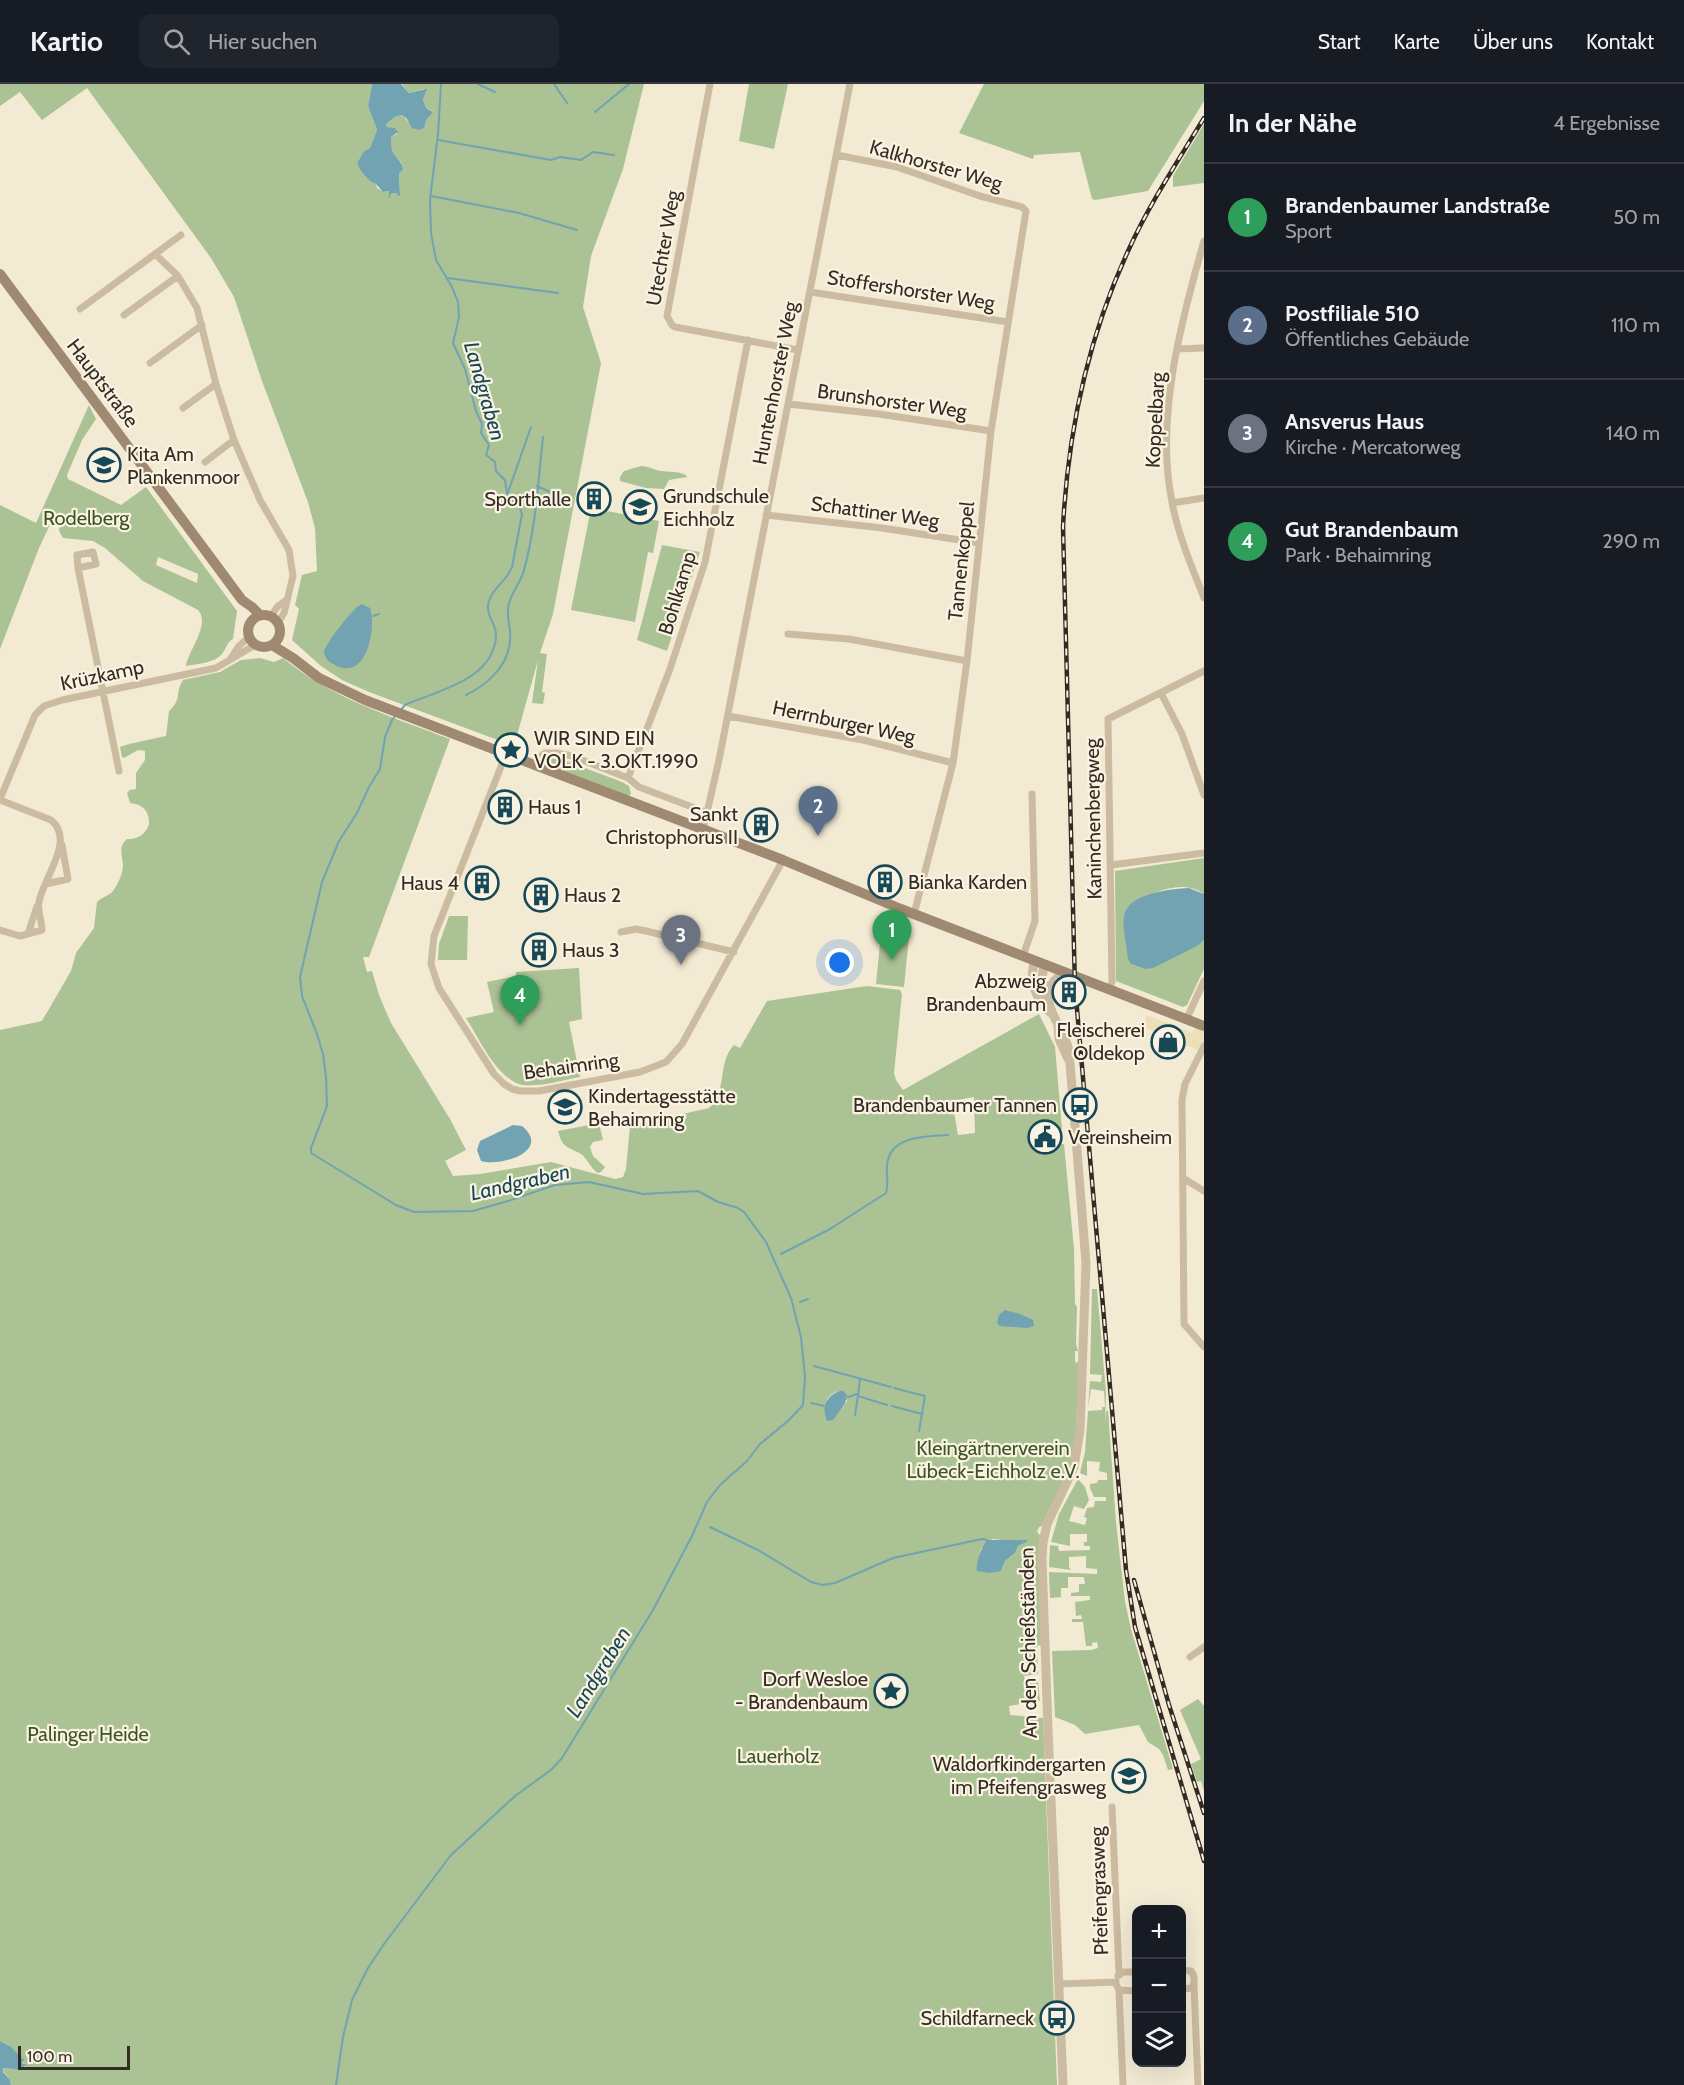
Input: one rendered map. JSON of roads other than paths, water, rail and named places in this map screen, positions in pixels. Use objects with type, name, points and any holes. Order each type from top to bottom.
[{"type":"main road","name":"Hauptstraße","points":[[0,274],[242,600],[270,618]]},
{"type":"main road","name":"Hauptstraße","points":[[242,600],[244,612],[250,622],[248,629],[252,641]]},
{"type":"main road","points":[[250,622],[270,618],[280,630],[275,642],[263,648],[252,641]]},
{"type":"main road","points":[[275,642],[319,678],[336,688],[398,714],[783,860],[914,914],[1204,1026]]},
{"type":"street","name":"Utechter Weg","points":[[710,84],[667,316],[675,327],[798,350]]},
{"type":"street","name":"Huntenhorster Weg","points":[[703,830],[728,716],[850,84]]},
{"type":"street","name":"Kalkhorster Weg","points":[[837,155],[897,167],[1026,209]]},
{"type":"street","name":"Tannenkoppel","points":[[914,914],[953,763],[967,661],[992,431],[1026,209]]},
{"type":"street","points":[[80,309],[181,235]]},
{"type":"street","name":"Koppelbarg","points":[[1204,242],[1176,349],[1168,436],[1172,503],[1204,598]]},
{"type":"street","points":[[155,254],[178,276],[193,299],[234,440],[261,500],[289,550],[293,576],[285,601],[284,613],[270,618]]},
{"type":"street","points":[[124,315],[178,276]]},
{"type":"street","name":"Stoffershorster Weg","points":[[810,292],[1008,322]]},
{"type":"street","points":[[150,363],[202,325]]},
{"type":"street","name":"Bohlkamp","points":[[628,778],[673,663],[705,562],[748,340]]},
{"type":"street","points":[[1176,349],[1204,348]]},
{"type":"street","points":[[183,408],[216,384]]},
{"type":"street","name":"Brunshorster Weg","points":[[788,404],[879,414],[992,431]]},
{"type":"street","points":[[205,462],[234,440]]},
{"type":"street","points":[[1172,503],[1204,498]]},
{"type":"street","name":"Schattiner Weg","points":[[766,515],[882,528],[979,543]]},
{"type":"street","points":[[78,568],[119,771]]},
{"type":"street","points":[[788,634],[857,640],[967,661]]},
{"type":"street","name":"Krüzkamp","points":[[0,800],[32,722],[38,711],[50,703],[216,668],[231,658],[239,646],[252,641]]},
{"type":"street","name":"Kaninchenbergweg","points":[[1109,990],[1112,982],[1108,719],[1204,671]]},
{"type":"street","points":[[1161,693],[1182,734],[1204,795]]},
{"type":"street","name":"Herrnburger Weg","points":[[728,716],[863,740],[953,763]]},
{"type":"street","points":[[536,766],[542,754],[557,753],[628,778],[639,787],[708,813]]},
{"type":"street","name":"Behaimring","points":[[506,754],[434,936],[431,951],[434,975],[439,988],[498,1079],[517,1090],[539,1091],[640,1072],[659,1066],[678,1051],[783,860]]},
{"type":"street","points":[[1023,956],[1035,921],[1032,794]]},
{"type":"street","points":[[0,800],[51,820],[58,826],[68,879],[46,884]]},
{"type":"street","points":[[28,934],[62,843]]},
{"type":"street","points":[[1111,865],[1204,853]]},
{"type":"street","points":[[0,930],[17,936],[42,930],[38,904]]},
{"type":"street","points":[[621,932],[646,930],[734,952]]},
{"type":"street","name":"An den Schießständen","points":[[1039,962],[1032,971],[1035,989],[1041,1003],[1050,1008],[1058,1027],[1059,1039],[1070,1064],[1085,1256],[1080,1430],[1074,1467],[1049,1518],[1042,1549],[1047,1729],[1063,2085]]},
{"type":"street","points":[[1050,1008],[1051,986],[1058,976],[1065,972]]},
{"type":"street","points":[[1188,1018],[1204,981]]},
{"type":"street","points":[[1204,1046],[1183,1091],[1184,1324],[1204,1347]]},
{"type":"street","points":[[1183,1178],[1204,1191]]},
{"type":"street","points":[[1190,1657],[1204,1647]]},
{"type":"street","name":"Pfeifengrasweg","points":[[1112,1807],[1117,1978]]},
{"type":"street","points":[[1186,1970],[1194,1974],[1198,2085]]},
{"type":"street","points":[[1059,1984],[1117,1978],[1132,1974]]},
{"type":"street","points":[[1117,1978],[1123,2085]]},
{"type":"street","points":[[1186,1989],[1192,1988],[1194,1984]]},
{"type":"street","points":[[1119,1990],[1132,1991]]},
{"type":"water","points":[[372,84],[401,84],[409,93],[426,89],[423,99],[426,108],[433,112],[424,128],[418,130],[412,128],[402,115],[386,124],[387,127],[395,128],[398,132],[391,137],[391,144],[403,169],[399,174],[400,195],[391,194],[389,199],[389,191],[383,192],[367,179],[357,163],[364,151],[370,148],[377,130],[368,106]]},
{"type":"water","points":[[362,604],[370,608],[372,617],[367,651],[355,666],[346,668],[330,663],[324,651],[341,625]]},
{"type":"water","points":[[1189,888],[1204,894],[1204,940],[1199,945],[1153,968],[1145,969],[1131,964],[1128,959],[1124,926],[1127,908],[1133,902],[1151,894]]},
{"type":"water","points":[[513,1125],[522,1126],[530,1135],[531,1143],[527,1150],[500,1162],[481,1161],[477,1150],[480,1141]]},
{"type":"water","points":[[1005,1310],[1033,1320],[1034,1326],[1027,1328],[1000,1326],[997,1323],[999,1315]]},
{"type":"water","points":[[842,1390],[847,1395],[845,1404],[833,1420],[827,1421],[826,1402],[832,1395]]},
{"type":"water","points":[[987,1540],[1027,1540],[1027,1542],[1018,1546],[1015,1553],[1005,1561],[1001,1571],[989,1573],[977,1571],[979,1556]]},
{"type":"water","points":[[0,2041],[10,2046],[24,2060],[22,2063],[27,2065],[17,2070],[3,2069],[11,2085],[0,2085]]},
{"type":"waterway","name":"Landgraben","points":[[400,711],[405,705],[447,689],[475,673],[493,651],[496,632],[489,615],[489,601],[512,567],[522,514],[519,505],[508,499],[505,480],[496,471],[495,462],[486,455],[489,445],[481,433],[482,424],[476,411],[465,369],[453,343],[459,317],[458,302],[436,260],[431,233],[430,200],[441,84]]},
{"type":"waterway","points":[[478,84],[495,92]]},
{"type":"waterway","points":[[554,84],[567,103]]},
{"type":"waterway","points":[[595,112],[629,84]]},
{"type":"waterway","points":[[438,140],[551,160],[560,157],[581,160],[593,152],[614,155]]},
{"type":"waterway","points":[[431,196],[519,213],[577,230]]},
{"type":"waterway","points":[[448,278],[558,293]]},
{"type":"waterway","points":[[507,495],[531,427]]},
{"type":"waterway","points":[[466,695],[484,684],[499,670],[508,652],[510,642],[508,607],[523,574],[528,554],[543,437]]},
{"type":"waterway","points":[[537,486],[550,492]]},
{"type":"waterway","points":[[373,616],[379,614]]},
{"type":"waterway","name":"Landgraben","points":[[336,2085],[343,2037],[352,2000],[368,1968],[451,1855],[515,1796],[551,1770],[562,1758],[653,1610],[707,1502],[720,1485],[747,1461],[760,1444],[803,1405],[805,1377],[801,1337],[791,1298],[766,1242],[744,1212],[738,1208],[718,1202],[698,1191],[643,1194],[589,1182],[555,1185],[473,1211],[414,1212],[396,1205],[311,1153],[327,1106],[326,1077],[323,1054],[302,996],[300,977],[322,882],[339,841],[380,769],[385,737],[396,715]]},
{"type":"waterway","points":[[781,1254],[830,1229],[886,1193],[887,1165],[890,1155],[902,1143],[919,1137],[948,1135]]},
{"type":"waterway","points":[[800,1302],[808,1299]]},
{"type":"waterway","points":[[814,1366],[891,1387]]},
{"type":"waterway","points":[[860,1379],[858,1396],[887,1405]]},
{"type":"waterway","points":[[894,1388],[925,1396],[922,1414]]},
{"type":"waterway","points":[[848,1397],[857,1394],[858,1396],[855,1415]]},
{"type":"waterway","points":[[811,1403],[824,1406]]},
{"type":"waterway","points":[[892,1406],[922,1414],[919,1431]]},
{"type":"waterway","points":[[710,1527],[758,1550],[811,1582],[823,1585],[835,1583],[893,1558],[982,1539],[987,1540]]},
{"type":"railway","points":[[1204,118],[1137,232],[1102,316],[1091,350],[1075,420],[1063,527],[1075,986],[1126,1570],[1135,1627],[1204,1861]]},
{"type":"railway","points":[[1134,1580],[1169,1705],[1204,1813]]},
{"type":"place","name":"Kita Am Plankenmoor","points":[[104,465]]},
{"type":"place","name":"Sporthalle","points":[[594,499]]},
{"type":"place","name":"Grundschule Eichholz","points":[[640,507]]},
{"type":"place","name":"WIR SIND EIN VOLK - 3.OKT.1990","points":[[511,750]]},
{"type":"place","name":"Haus 1","points":[[505,807]]},
{"type":"place","name":"Sankt Christophorus II","points":[[761,825]]},
{"type":"place","name":"Postfiliale 510","points":[[818,836]]},
{"type":"place","name":"Bianka Karden","points":[[885,882]]},
{"type":"place","name":"Haus 4","points":[[482,883]]},
{"type":"place","name":"Haus 2","points":[[541,895]]},
{"type":"place","name":"Haus 3","points":[[539,950]]},
{"type":"place","name":"Brandenbaumer Landstraße","points":[[892,960]]},
{"type":"place","name":"Ansverus Haus","points":[[681,965]]},
{"type":"place","name":"Abzweig Brandenbaum","points":[[1069,992]]},
{"type":"place","name":"Gut Brandenbaum","points":[[520,1025]]},
{"type":"place","name":"Fleischerei Oldekop","points":[[1168,1042]]},
{"type":"place","name":"Brandenbaumer Tannen","points":[[1080,1105]]},
{"type":"place","name":"Kindertagesstätte Behaimring","points":[[565,1107]]},
{"type":"place","name":"Vereinsheim","points":[[1045,1137]]},
{"type":"place","name":"Dorf Wesloe - Brandenbaum","points":[[891,1691]]},
{"type":"place","name":"Waldorfkindergarten im Pfeifengrasweg","points":[[1129,1776]]},
{"type":"place","name":"Schildfarneck","points":[[1057,2018]]},
{"type":"park label","name":"Rodelberg","points":[[86,518]]},
{"type":"park label","name":"Kleingärtnerverein Lübeck-Eichholz e.V.","points":[[993,1460]]},
{"type":"park label","name":"Palinger Heide","points":[[88,1734]]},
{"type":"park label","name":"Lauerholz","points":[[778,1756]]}]
